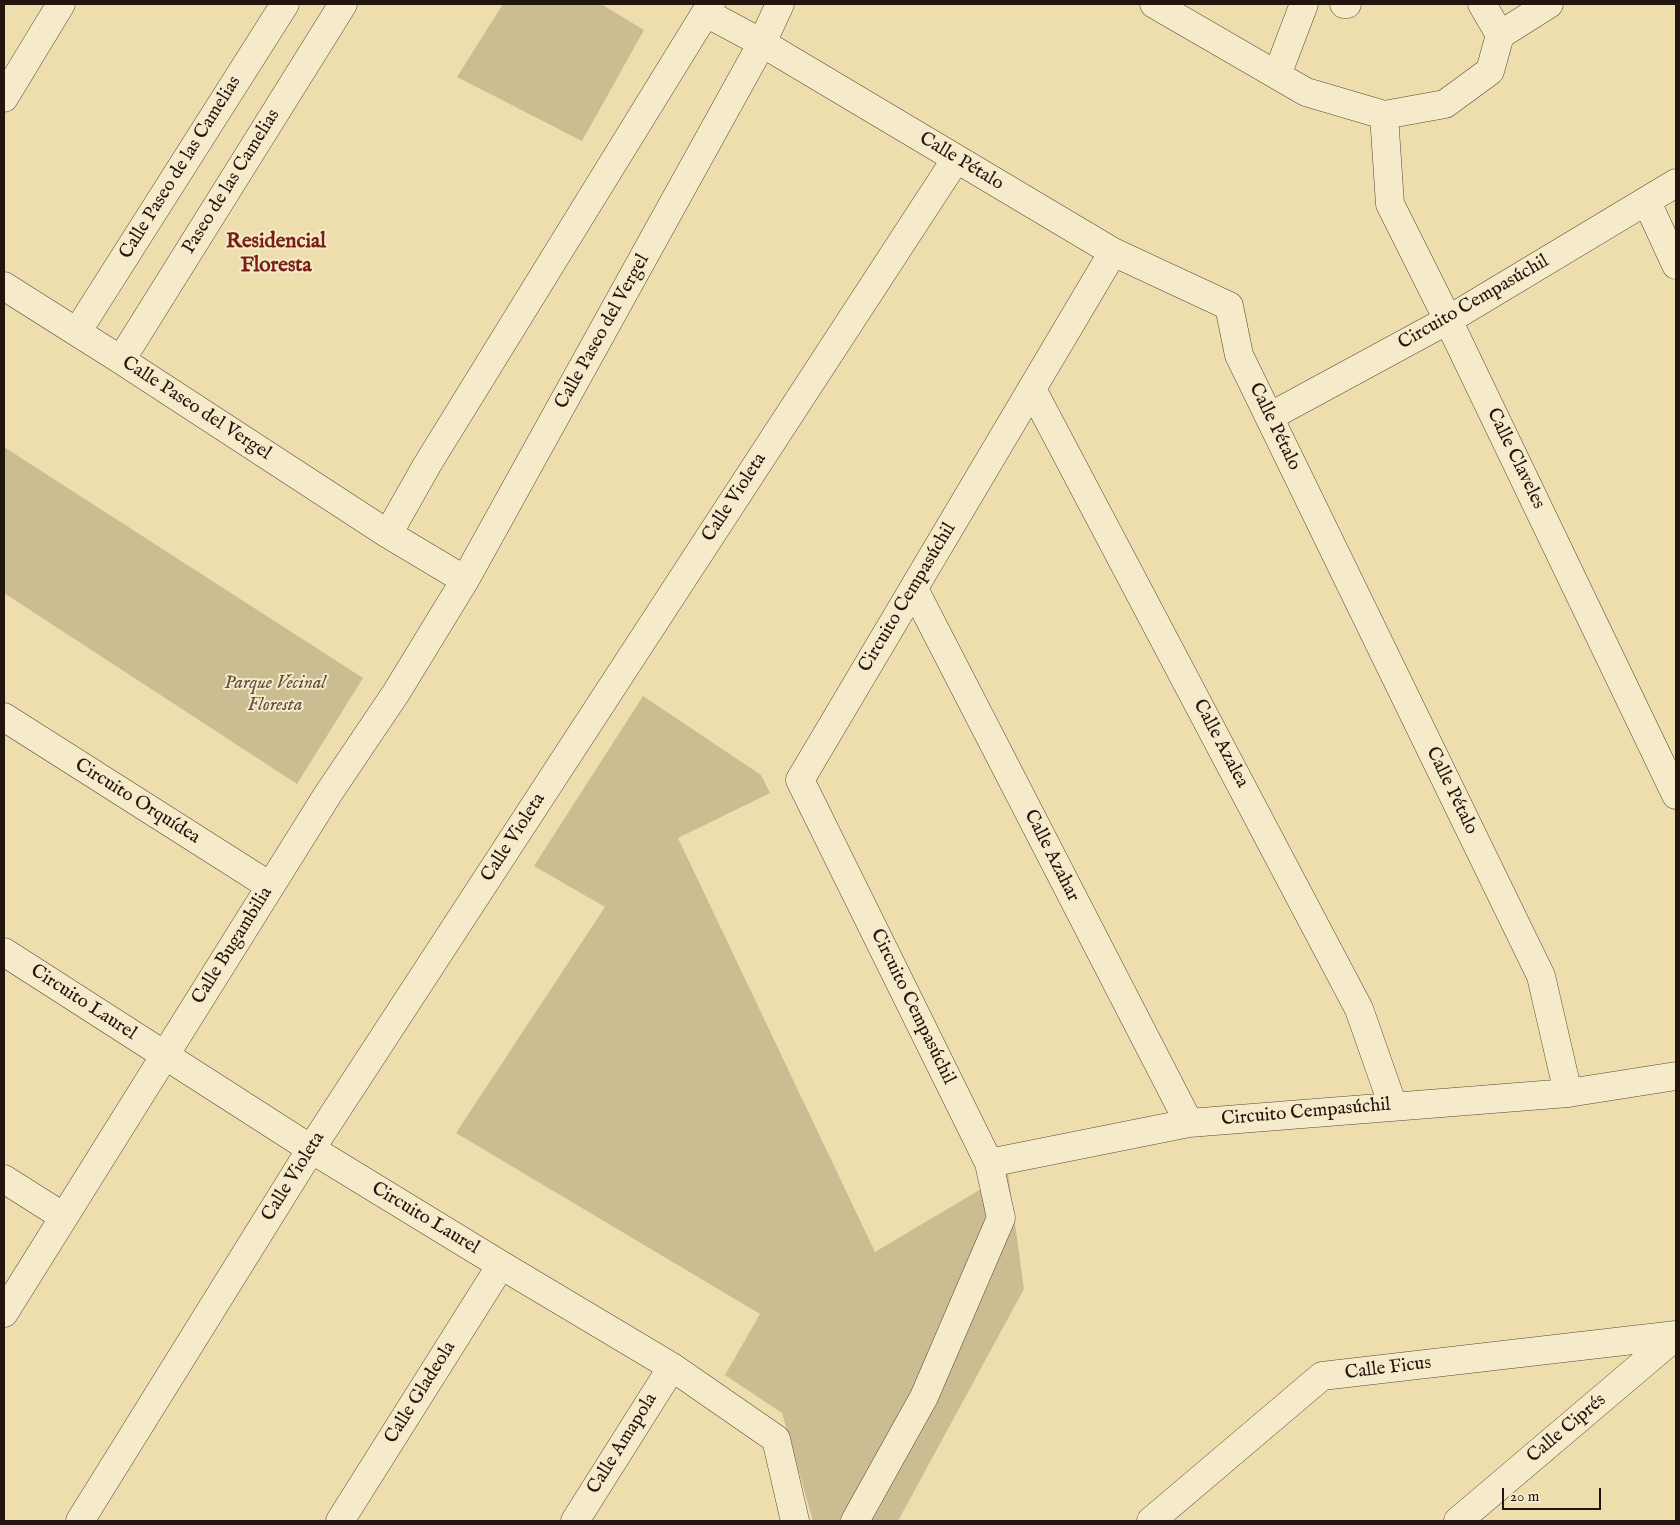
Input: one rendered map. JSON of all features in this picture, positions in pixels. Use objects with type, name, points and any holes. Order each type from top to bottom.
[{"type":"street","points":[[4,98],[61,4]]},
{"type":"street","name":"Calle Paseo de las Camelias","points":[[76,332],[285,4]]},
{"type":"street","name":"Paseo de las Camelias","points":[[121,360],[343,4]]},
{"type":"street","name":"Calle Paseo del Vergel","points":[[4,286],[388,534],[465,580],[762,43],[780,4]]},
{"type":"street","points":[[1154,4],[1306,92],[1384,115],[1445,104],[1490,71],[1500,35],[1549,4]]},
{"type":"street","points":[[1277,75],[1304,4]]},
{"type":"street","points":[[1482,4],[1500,35]]},
{"type":"street","points":[[388,534],[427,465],[708,8]]},
{"type":"street","name":"Calle Pétalo","points":[[708,8],[762,43],[1113,252],[1228,306],[1238,355],[1541,976],[1568,1093]]},
{"type":"street","name":"Calle Claveles","points":[[1384,115],[1390,204],[1448,320],[1676,795]]},
{"type":"street","name":"Calle Violeta","points":[[80,1521],[311,1149],[956,159]]},
{"type":"street","name":"Circuito Cempasúchil","points":[[1269,417],[1448,320],[1676,183]]},
{"type":"street","points":[[1647,202],[1676,265]]},
{"type":"street","name":"Circuito Cempasúchil","points":[[1113,252],[800,780],[989,1163],[1189,1123],[1568,1093],[1676,1076]]},
{"type":"street","name":"Calle Azalea","points":[[1032,389],[1360,1009],[1393,1106]]},
{"type":"street","name":"Calle Bugambilia","points":[[4,1314],[270,886],[328,794],[396,693],[465,580]]},
{"type":"street","name":"Calle Azahar","points":[[914,589],[1189,1123]]},
{"type":"street","name":"Circuito Orquídea","points":[[4,717],[270,886]]},
{"type":"street","name":"Circuito Laurel","points":[[4,952],[311,1149],[672,1367],[776,1439],[795,1521]]},
{"type":"street","points":[[855,1521],[924,1397],[1002,1218],[989,1163]]},
{"type":"street","points":[[4,1179],[64,1217]]},
{"type":"street","name":"Calle Gladeola","points":[[340,1521],[501,1265]]},
{"type":"street","name":"Calle Ficus","points":[[1151,1521],[1322,1376],[1676,1336]]},
{"type":"street","name":"Calle Ciprés","points":[[1458,1521],[1676,1336]]},
{"type":"street","name":"Calle Amapola","points":[[575,1521],[672,1367]]},
{"type":"green space","points":[[503,4],[601,4],[644,30],[582,141],[457,77]]},
{"type":"green space","name":"Parque Vecinal Floresta","points":[[4,447],[363,678],[297,784],[4,593]]},
{"type":"green space","points":[[643,696],[761,775],[770,793],[678,838],[875,1252],[1008,1173],[1024,1289],[898,1521],[813,1521],[782,1413],[725,1375],[760,1314],[456,1133],[605,907],[534,866]]},
{"type":"district","name":"Residencial Floresta","points":[[276,255]]}]
